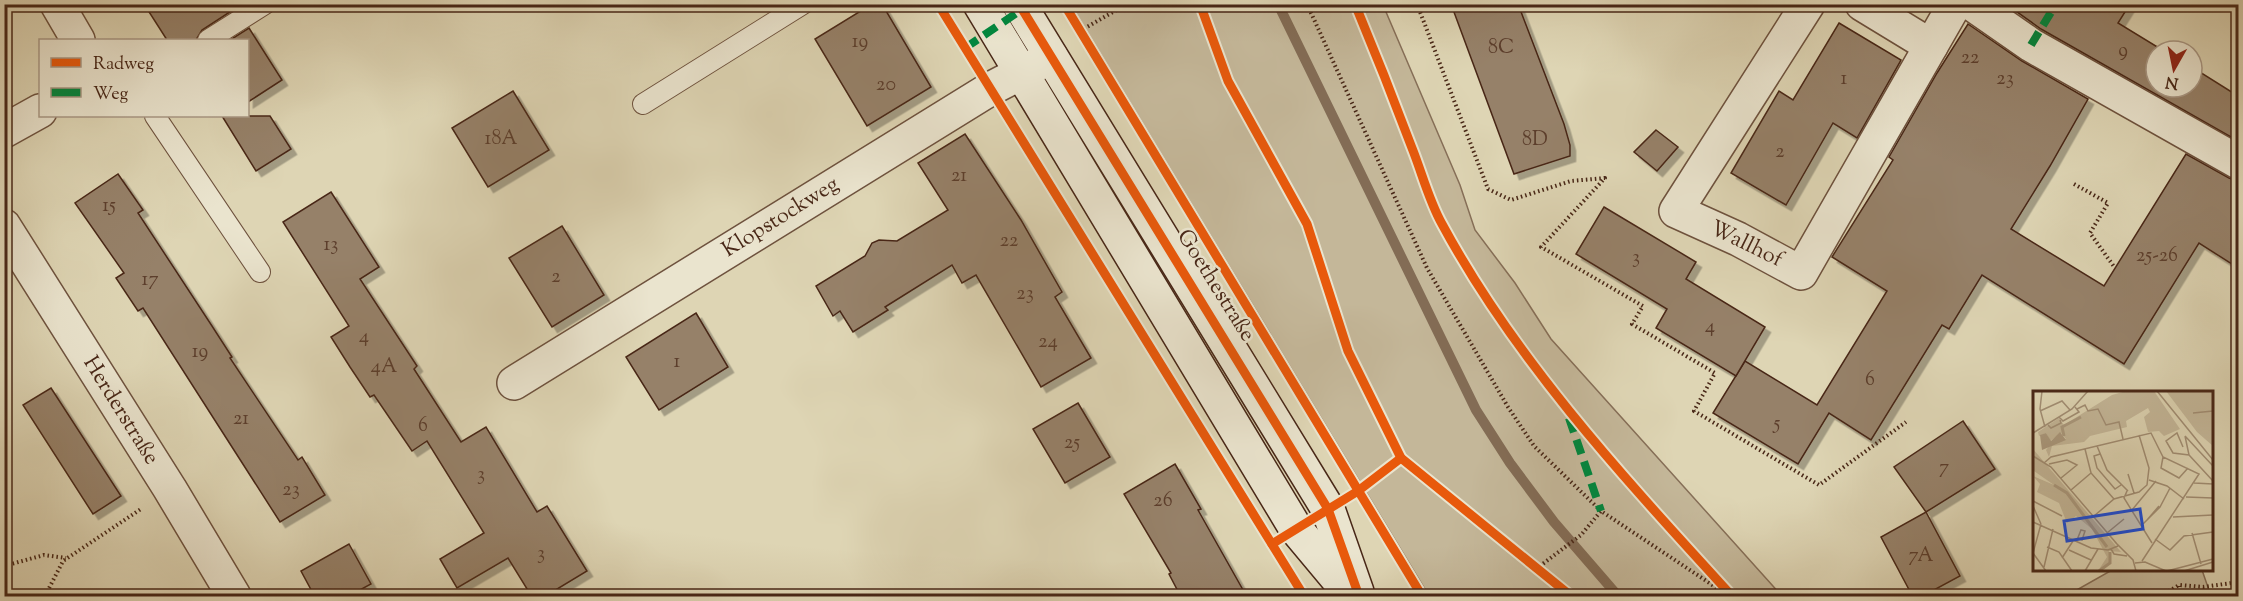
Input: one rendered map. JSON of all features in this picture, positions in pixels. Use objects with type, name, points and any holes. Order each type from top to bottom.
[{"type":"street","points":[[57,4],[77,39]]},
{"type":"street","points":[[980,4],[1296,529],[1353,597]]},
{"type":"street","name":"Goethestraße","points":[[1019,4],[1329,509],[1359,597]]},
{"type":"street","name":"Wallhof","points":[[1808,4],[1676,211],[1738,239],[1801,273],[1955,4]]},
{"type":"street","points":[[1862,4],[1931,46]]},
{"type":"street","points":[[1971,4],[2031,45],[2238,162]]},
{"type":"street","name":"Klopstockweg","points":[[514,383],[990,89],[1051,57]]},
{"type":"street","points":[[4,131],[39,112]]},
{"type":"street","name":"Herderstraße","points":[[4,226],[170,489],[234,597]]},
{"type":"lane","points":[[210,39],[265,4]]},
{"type":"lane","points":[[643,104],[803,4]]},
{"type":"lane","points":[[156,117],[260,272]]},
{"type":"path","points":[[1080,31],[1127,4]]},
{"type":"path","points":[[1307,4],[1427,268],[1508,407],[1534,446],[1601,512],[1729,597]]},
{"type":"path","points":[[1417,4],[1488,189],[1511,200],[1571,181],[1605,178],[1541,247],[1643,306],[1632,324],[1715,373],[1694,411],[1819,485],[1906,422]]},
{"type":"path","points":[[2074,184],[2108,203],[2090,233],[2115,268]]},
{"type":"path","points":[[45,597],[63,561],[170,489]]},
{"type":"path","points":[[1536,569],[1581,535],[1601,512]]},
{"type":"path","points":[[4,566],[44,555],[67,558]]},
{"type":"path","points":[[2161,597],[2180,585],[2203,587],[2232,583]]},
{"type":"path","points":[[2179,597],[2180,585]]},
{"type":"shaded area","points":[[1071,5],[1383,5],[1460,185],[1475,230],[1515,283],[1551,339],[1782,596],[1429,596]]},
{"type":"shaded area","points":[[2110,571],[2202,571],[2211,596],[2066,596]]},
{"type":"building","points":[[144,4],[234,4],[236,8],[202,30],[197,39],[166,39]]},
{"type":"building","points":[[872,4],[882,4],[931,87],[867,126],[815,39]]},
{"type":"building","points":[[1451,4],[1518,4],[1564,124],[1570,145],[1570,156],[1514,174]]},
{"type":"building","points":[[2006,4],[2130,4],[2118,23],[2144,39],[2144,88],[2041,29]]},
{"type":"building","points":[[1839,23],[1901,60],[1857,138],[1833,123],[1786,205],[1731,173],[1779,91],[1793,100]]},
{"type":"building","points":[[1968,24],[2022,61],[2088,99],[2011,229],[2104,286],[2186,154],[2238,181],[2238,268],[2199,243],[2124,364],[1982,275],[1949,329],[1942,325],[1871,440],[1829,413],[1798,464],[1713,413],[1745,361],[1817,405],[1887,291],[1832,257],[1893,160],[1889,157]]},
{"type":"building","points":[[249,28],[282,80],[249,101],[249,39],[232,39]]},
{"type":"building","points":[[2204,75],[2238,96],[2238,141],[2164,99],[2204,99]]},
{"type":"building","points":[[513,91],[549,150],[488,187],[452,128]]},
{"type":"building","points":[[270,116],[291,149],[256,171],[223,117]]},
{"type":"building","points":[[1656,130],[1678,147],[1657,171],[1634,152]]},
{"type":"building","points":[[965,134],[1021,220],[1062,292],[1055,297],[1091,358],[1041,387],[976,275],[962,283],[952,265],[885,307],[888,310],[853,332],[840,311],[833,316],[816,286],[865,256],[872,243],[879,240],[897,241],[948,210],[918,163]]},
{"type":"building","points":[[118,174],[143,210],[138,213],[232,357],[230,358],[298,460],[302,457],[325,495],[280,522],[143,308],[138,311],[116,278],[124,273],[75,203]]},
{"type":"building","points":[[331,192],[379,267],[360,279],[417,366],[414,369],[461,442],[486,427],[537,512],[547,506],[587,571],[544,597],[532,597],[508,558],[457,588],[440,559],[484,533],[427,441],[412,451],[374,395],[370,397],[350,367],[331,337],[349,326],[283,222]]},
{"type":"building","points":[[1604,207],[1696,262],[1686,279],[1765,327],[1736,376],[1656,328],[1667,309],[1576,254]]},
{"type":"building","points":[[562,226],[604,295],[552,327],[509,258]]},
{"type":"building","points":[[696,313],[728,367],[659,410],[626,357]]},
{"type":"building","points":[[51,388],[121,496],[93,514],[23,405]]},
{"type":"building","points":[[1078,403],[1110,457],[1065,483],[1033,429]]},
{"type":"building","points":[[1963,421],[1995,469],[1926,512],[1894,467]]},
{"type":"building","points":[[1175,464],[1247,597],[1181,597],[1169,574],[1171,573],[1124,494]]},
{"type":"building","points":[[1926,512],[1960,576],[1921,597],[1913,597],[1881,537]]},
{"type":"building","points":[[349,544],[371,584],[347,597],[315,597],[301,571]]},
{"type":"waterway","points":[[1278,4],[1476,410],[1510,463],[1554,522],[1618,596]]},
{"type":"marked path","points":[[965,48],[1030,4]]},
{"type":"marked path","points":[[2031,45],[2056,4]]},
{"type":"marked path","points":[[1569,418],[1601,511]]},
{"type":"cycle path","points":[[938,4],[1304,596]]},
{"type":"cycle path","points":[[1019,4],[1328,509],[1359,596]]},
{"type":"cycle path","points":[[1064,4],[1422,596]]},
{"type":"cycle path","points":[[1200,4],[1228,81],[1307,224],[1348,351],[1401,458],[1571,596]]},
{"type":"cycle path","points":[[1355,4],[1433,206],[1472,275],[1504,325],[1576,419],[1732,596]]},
{"type":"cycle path","points":[[1272,544],[1358,491],[1401,458]]}]
